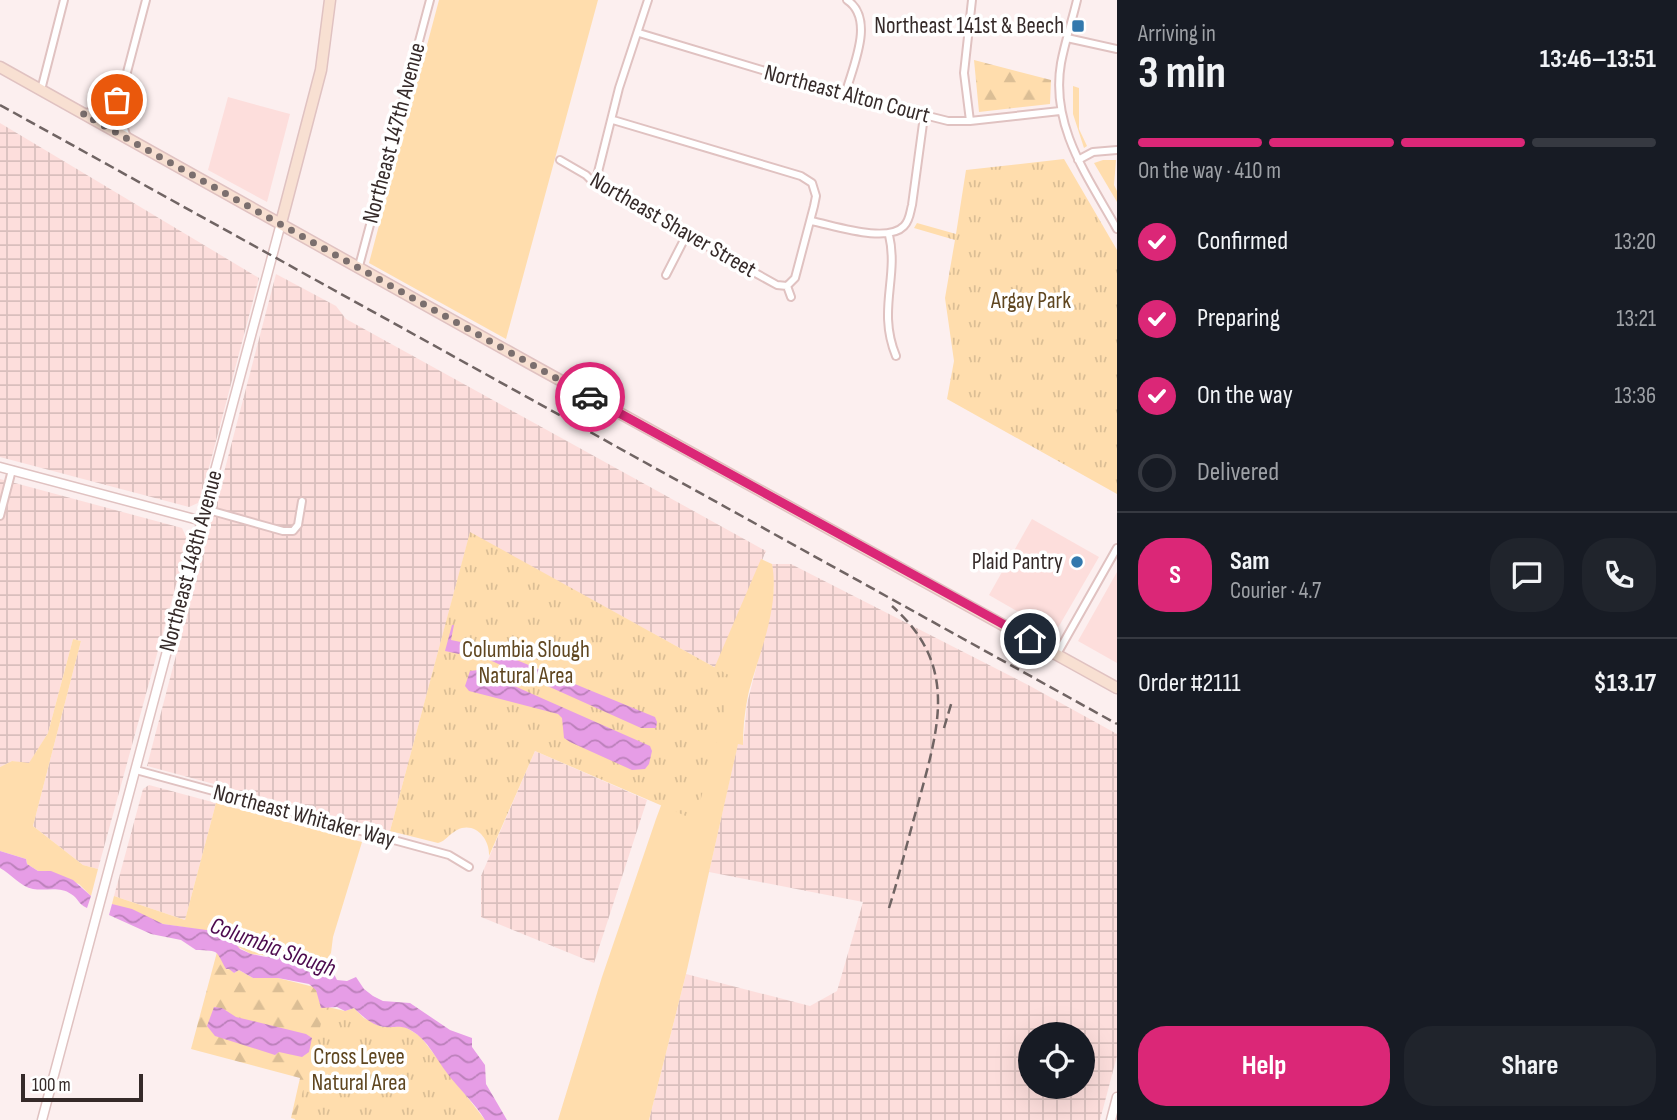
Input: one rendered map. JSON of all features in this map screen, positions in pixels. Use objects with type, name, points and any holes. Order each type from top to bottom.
[{"type":"main road","name":"Northeast 148th Avenue","points":[[281,223],[319,80],[330,0]]},
{"type":"main road","points":[[0,67],[1117,688]]},
{"type":"street","points":[[41,90],[64,0]]},
{"type":"street","points":[[127,138],[120,116],[121,95],[146,0]]},
{"type":"street","name":"Northeast 147th Avenue","points":[[359,266],[430,0]]},
{"type":"street","points":[[594,184],[613,120],[619,88],[648,0]]},
{"type":"street","points":[[845,94],[863,31],[859,13],[848,0]]},
{"type":"street","points":[[970,121],[964,73],[972,0]]},
{"type":"street","points":[[1077,0],[1059,82],[1060,111],[1078,160],[1117,229]]},
{"type":"street","points":[[859,13],[866,7]]},
{"type":"street","name":"Northeast Alton Court","points":[[639,33],[845,94],[948,121],[1060,111]]},
{"type":"street","points":[[1067,38],[1117,49]]},
{"type":"street","points":[[83,114],[107,110],[121,95]]},
{"type":"street","points":[[811,221],[889,235],[904,226],[910,217],[923,116]]},
{"type":"street","points":[[613,120],[801,176],[812,183],[816,197],[795,278],[788,286],[792,297]]},
{"type":"street","points":[[1078,160],[1093,152],[1117,150]]},
{"type":"street","name":"Northeast Shaver Street","points":[[560,160],[586,175],[594,184],[778,285],[788,286]]},
{"type":"street","name":"Northeast 148th Avenue","points":[[42,1120],[281,223]]},
{"type":"street","points":[[666,275],[687,234]]},
{"type":"street","points":[[889,235],[891,270],[887,320],[889,339],[896,355]]},
{"type":"street","points":[[0,467],[202,521]]},
{"type":"street","points":[[0,516],[12,470]]},
{"type":"street","points":[[205,509],[283,531],[293,531],[298,525],[302,501]]},
{"type":"street","points":[[1057,654],[1117,548]]},
{"type":"street","name":"Northeast Whitaker Way","points":[[136,771],[449,855],[469,867]]},
{"type":"street","points":[[1111,1120],[1117,1097]]},
{"type":"shaded area","points":[[228,97],[290,114],[267,202],[208,170]]},
{"type":"shaded area","points":[[0,123],[259,278],[198,503],[189,507],[0,457]]},
{"type":"shaded area","points":[[276,274],[336,306],[346,319],[766,551],[716,668],[470,533],[390,831],[147,766]]},
{"type":"shaded area","points":[[0,479],[182,528],[188,541],[98,869],[83,865],[33,826],[81,641],[73,639],[48,733],[29,764],[12,761],[0,767]]},
{"type":"shaded area","points":[[1032,519],[1099,557],[1055,633],[989,595]]},
{"type":"shaded area","points":[[772,564],[791,564],[1030,686],[1117,734],[1117,1056],[1100,1120],[649,1120],[686,974],[810,1006],[837,991],[863,902],[709,872],[738,743],[743,744],[747,704],[774,589]]},
{"type":"shaded area","points":[[1117,572],[1117,663],[1078,641]]},
{"type":"shaded area","points":[[535,751],[647,800],[594,963],[481,917],[481,876]]},
{"type":"shaded area","points":[[149,785],[216,803],[185,920],[114,896],[143,789]]},
{"type":"green space","points":[[439,0],[598,0],[506,339],[369,263]]},
{"type":"green space","points":[[974,60],[1051,80],[1050,104],[979,112]]},
{"type":"green space","points":[[1073,86],[1079,88],[1079,129],[1087,146],[1084,148],[1073,114]]},
{"type":"green space","name":"Argay Park","points":[[1064,159],[1117,250],[1117,494],[947,399],[954,361],[945,298],[955,240],[914,228],[917,223],[956,234],[966,170]]},
{"type":"green space","points":[[1116,160],[1114,185],[1117,202],[1094,163]]},
{"type":"green space","name":"Columbia Slough Natural Area","points":[[470,532],[734,678],[695,820],[535,751],[489,856],[484,838],[470,828],[457,830],[438,843],[390,831]]},
{"type":"green space","points":[[761,559],[772,564],[774,580],[771,612],[749,691],[743,745],[738,744],[686,974],[649,1120],[558,1120],[602,977],[656,819],[701,699]]},
{"type":"green space","points":[[73,639],[81,641],[33,826],[83,865],[98,869],[91,896],[79,884],[38,871],[27,864],[26,859],[0,851],[0,767],[12,761],[29,763],[48,733]]},
{"type":"green space","points":[[216,803],[362,842],[333,937],[331,953],[321,968],[299,959],[251,954],[209,931],[163,924],[112,904],[114,896],[185,920]]},
{"type":"green space","points":[[217,952],[228,970],[229,968],[234,973],[239,970],[253,978],[278,978],[314,987],[328,1007],[485,1120],[291,1118],[300,1078],[191,1049]]},
{"type":"green space","name":"Cross Levee Natural Area","points":[[328,1007],[345,1011],[354,1008],[364,1018],[382,1027],[405,1027],[420,1036],[485,1120],[295,1120],[325,1009]]},
{"type":"water","points":[[452,625],[451,640],[485,647],[655,717],[656,728],[641,728],[483,657],[461,651],[459,654],[445,651]]},
{"type":"water","points":[[478,670],[650,746],[652,751],[649,764],[645,769],[632,770],[570,742],[564,738],[562,718],[558,714],[469,691],[465,686],[470,671]]},
{"type":"water","points":[[0,851],[26,859],[27,864],[38,871],[51,871],[73,880],[91,896],[87,908],[67,892],[58,889],[33,889],[20,883],[0,868]]},
{"type":"water","points":[[112,904],[132,909],[163,924],[221,932],[230,937],[240,949],[251,954],[266,957],[280,955],[321,968],[331,968],[337,980],[347,981],[356,977],[364,989],[383,1001],[410,1003],[450,1030],[472,1038],[472,1047],[485,1065],[486,1084],[507,1120],[485,1120],[427,1045],[412,1031],[377,1025],[354,1008],[345,1011],[337,1007],[321,1008],[316,990],[309,984],[278,978],[253,978],[239,970],[234,973],[226,969],[214,951],[196,950],[181,940],[151,934],[109,915]]},
{"type":"water","points":[[214,1007],[222,1008],[236,1017],[306,1034],[312,1038],[309,1052],[302,1057],[279,1052],[275,1055],[215,1036],[207,1026]]},
{"type":"railway","points":[[0,105],[1117,724]]},
{"type":"railway","points":[[889,908],[932,750],[938,699],[928,652],[913,629],[892,606]]},
{"type":"railway","points":[[944,728],[952,701]]},
{"type":"way so far","points":[[117,100],[107,110],[83,114],[590,397]]},
{"type":"place","name":"Northeast 141st & Beech","points":[[1078,26]]},
{"type":"place","name":"Plaid Pantry","points":[[1077,562]]},
{"type":"route","points":[[590,397],[1030,639]]},
{"type":"water label","name":"Columbia Slough","points":[[273,947]]}]
